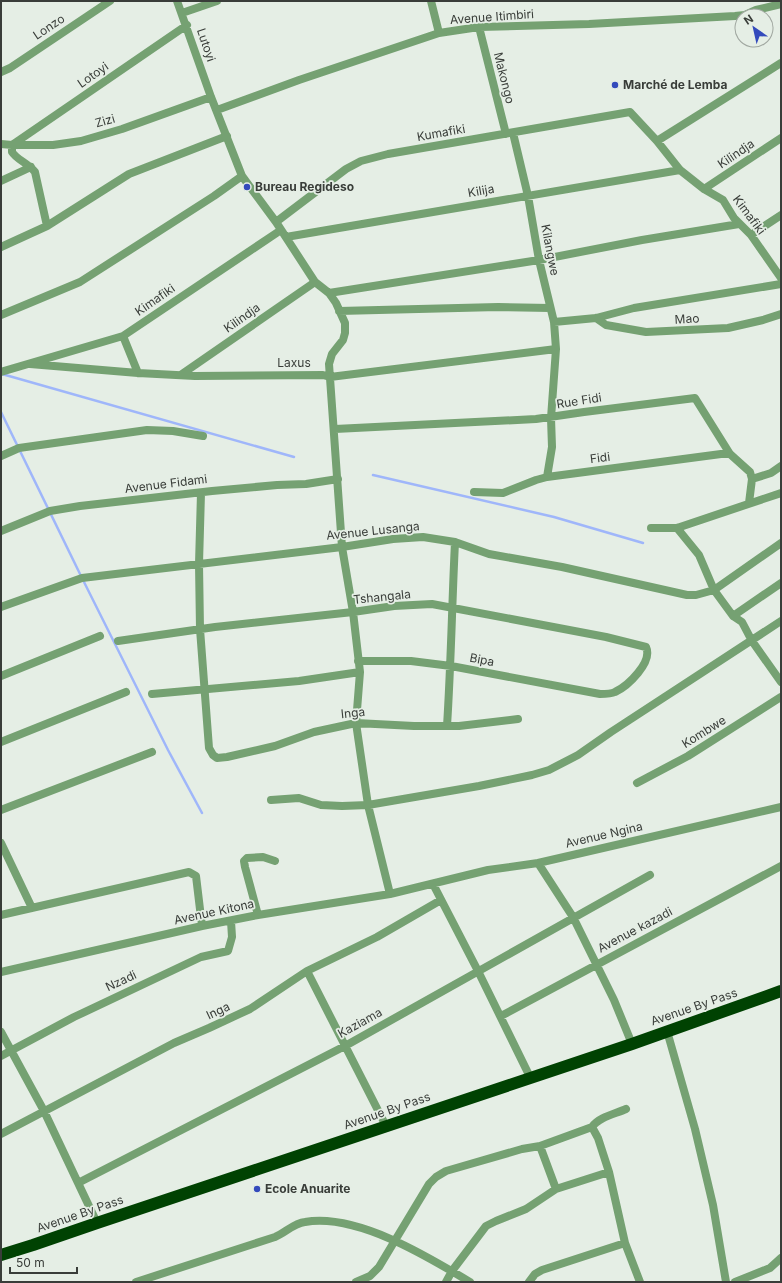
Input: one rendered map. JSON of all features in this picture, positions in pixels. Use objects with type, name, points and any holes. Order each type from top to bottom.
[{"type":"highway","name":"Avenue By Pass","points":[[1,1255],[632,1044],[781,991]]},
{"type":"street","name":"Lonzo","points":[[1,72],[10,68],[110,1]]},
{"type":"street","name":"Lutoyi","points":[[178,1],[211,96],[242,176],[276,222],[316,282],[329,293]]},
{"type":"street","points":[[182,14],[217,1]]},
{"type":"street","points":[[431,1],[439,33]]},
{"type":"street","name":"Avenue Itimbiri","points":[[764,8],[781,4]]},
{"type":"street","name":"Avenue Itimbiri","points":[[217,110],[439,33],[479,28],[734,16]]},
{"type":"street","name":"Lotoyi","points":[[12,146],[187,25]]},
{"type":"street","name":"Makongo","points":[[479,28],[528,196]]},
{"type":"street","points":[[657,141],[781,63]]},
{"type":"street","name":"Zizi","points":[[1,144],[12,146],[53,145],[82,141],[122,129],[211,96]]},
{"type":"street","name":"Kumafiki","points":[[276,222],[346,169],[361,161],[388,154],[630,112]]},
{"type":"street","name":"Kimafiki","points":[[630,112],[657,141],[680,170],[704,190],[723,200],[739,224],[751,235],[781,278]]},
{"type":"street","points":[[1,248],[47,226],[129,174],[227,136]]},
{"type":"street","name":"Kilindja","points":[[704,190],[781,138]]},
{"type":"street","points":[[12,146],[12,152],[14,155],[35,172],[47,226]]},
{"type":"street","points":[[1,181],[31,168]]},
{"type":"street","name":"Kilija","points":[[283,233],[528,196],[680,170]]},
{"type":"street","points":[[1,315],[80,282],[214,196],[242,176]]},
{"type":"street","name":"Kilangwe","points":[[528,196],[539,260],[554,322],[556,349],[555,384],[551,418],[552,447],[547,477]]},
{"type":"street","points":[[751,235],[781,215]]},
{"type":"street","points":[[390,894],[368,806],[356,723],[360,672],[353,612],[342,547],[335,429],[329,364],[332,354],[343,340],[345,333],[345,322],[329,293],[539,260],[642,240],[739,224]]},
{"type":"street","name":"Kimafiki","points":[[30,364],[123,336],[283,233]]},
{"type":"street","name":"Kilindja","points":[[182,374],[316,282]]},
{"type":"street","name":"Mao","points":[[554,322],[596,318],[634,308],[781,284]]},
{"type":"street","points":[[339,311],[498,307],[550,308]]},
{"type":"street","name":"Mao","points":[[596,318],[606,325],[617,328],[654,332],[728,328],[763,320],[781,314]]},
{"type":"street","points":[[123,336],[138,373]]},
{"type":"street","name":"Laxus","points":[[30,364],[195,376],[323,375],[330,377],[556,349]]},
{"type":"street","points":[[1,372],[30,364]]},
{"type":"street","name":"Rue Fidi","points":[[335,429],[551,418],[584,412],[695,398],[730,454],[750,472],[752,478]]},
{"type":"street","points":[[1,456],[19,448],[147,430],[203,436]]},
{"type":"street","name":"Fidi","points":[[474,492],[503,493],[547,477],[730,454]]},
{"type":"street","points":[[749,503],[752,478],[771,472],[781,466]]},
{"type":"street","name":"Avenue Fidami","points":[[1,531],[50,511],[80,506],[277,485],[306,484],[338,479]]},
{"type":"street","points":[[201,493],[199,564],[200,629],[205,690]]},
{"type":"street","points":[[651,528],[676,528],[781,493]]},
{"type":"street","points":[[676,528],[699,555],[714,590],[733,616],[742,622],[752,642],[781,682]]},
{"type":"street","name":"Avenue Lusanga","points":[[1,607],[82,578],[423,537],[455,542],[489,554],[562,567],[687,595],[696,595],[714,590],[781,543]]},
{"type":"street","points":[[447,726],[451,666],[455,542]]},
{"type":"street","points":[[733,616],[781,583]]},
{"type":"street","name":"Tshangala","points":[[118,641],[200,629],[402,606],[432,604],[606,636],[646,647],[646,658],[636,675],[621,689],[613,693],[600,694]]},
{"type":"street","points":[[271,800],[299,798],[321,805],[368,806],[479,786],[549,770],[578,755],[611,732],[752,642],[781,621]]},
{"type":"street","points":[[1,676],[100,636]]},
{"type":"street","name":"Bipa","points":[[358,661],[411,661],[451,666],[600,694]]},
{"type":"street","points":[[152,694],[299,681],[360,672]]},
{"type":"street","name":"Inga","points":[[205,690],[209,748],[213,756],[217,758],[268,747],[314,732],[356,723],[414,726],[459,726],[518,719]]},
{"type":"street","points":[[1,742],[126,692]]},
{"type":"street","name":"Kombwe","points":[[637,783],[688,756],[781,697]]},
{"type":"street","points":[[1,810],[152,752]]},
{"type":"street","name":"Avenue Ngina","points":[[433,884],[488,870],[538,863],[781,807]]},
{"type":"street","points":[[1,844],[32,908]]},
{"type":"street","points":[[258,915],[244,861],[247,858],[263,857],[275,861]]},
{"type":"street","points":[[538,863],[573,917],[597,964],[632,1044]]},
{"type":"street","name":"Avenue kazadi","points":[[501,1016],[781,866]]},
{"type":"street","points":[[1,915],[189,872],[196,876],[202,926]]},
{"type":"street","name":"Kaziama","points":[[78,1183],[345,1046],[650,875]]},
{"type":"street","points":[[433,884],[501,1016],[530,1077]]},
{"type":"street","name":"Avenue Kitona","points":[[1,972],[202,926],[258,915],[390,894],[433,884]]},
{"type":"street","name":"Inga","points":[[1,1134],[174,1043],[250,1009],[307,971],[377,937],[441,900]]},
{"type":"street","name":"Nzadi","points":[[1,1056],[74,1017],[201,957],[228,951],[232,937],[231,921]]},
{"type":"street","points":[[307,971],[386,1126]]},
{"type":"street","points":[[667,1031],[710,1190],[726,1282]]},
{"type":"street","points":[[1,1032],[44,1111],[97,1223]]},
{"type":"street","points":[[356,1282],[370,1276],[379,1267],[429,1184],[436,1177],[446,1171],[522,1149],[540,1146],[592,1127],[595,1123],[605,1117],[626,1109]]},
{"type":"street","points":[[592,1127],[598,1138],[609,1172],[625,1243],[640,1282]]},
{"type":"street","points":[[540,1146],[556,1190]]},
{"type":"street","points":[[446,1282],[452,1271],[486,1226],[526,1209],[556,1190],[609,1172]]},
{"type":"street","points":[[136,1282],[278,1236],[303,1222],[331,1221],[353,1225],[395,1240],[470,1282]]},
{"type":"street","points":[[529,1282],[535,1274],[542,1270],[625,1243]]},
{"type":"street","points":[[734,1282],[770,1268],[781,1258]]},
{"type":"waterway","points":[[2,374],[294,457]]},
{"type":"waterway","points":[[1,412],[81,576]]},
{"type":"waterway","points":[[373,475],[554,517],[643,543]]},
{"type":"waterway","points":[[83,580],[168,750],[202,813]]},
{"type":"place","name":"Marché de Lemba","points":[[615,85]]},
{"type":"place","name":"Bureau Regideso","points":[[247,187]]},
{"type":"place","name":"Ecole Anuarite","points":[[257,1189]]}]
